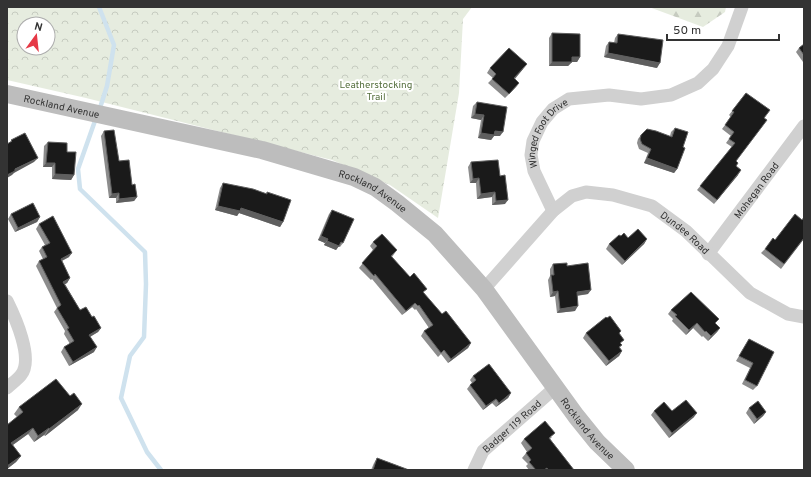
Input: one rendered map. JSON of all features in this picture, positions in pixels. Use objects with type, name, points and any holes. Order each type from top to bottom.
[{"type":"street","name":"Winged Foot Drive","points":[[553,211],[534,171],[530,155],[533,142],[542,122],[553,109],[569,99],[610,95],[641,99],[672,95],[698,84],[712,69],[728,46],[742,7]]},
{"type":"street","name":"Rockland Avenue","points":[[7,94],[262,150],[354,177],[375,187],[435,234],[484,289],[576,416],[597,442],[626,470]]},
{"type":"street","name":"Mohegan Road","points":[[708,254],[804,126]]},
{"type":"street","name":"Dundee Road","points":[[553,211],[572,196],[586,192],[619,197],[652,206],[686,231],[708,254],[750,293],[788,314],[804,317]]},
{"type":"street","points":[[484,289],[553,211]]},
{"type":"street","points":[[7,301],[25,349],[26,364],[22,374],[7,388]]},
{"type":"street","name":"Badger 119 Road","points":[[474,470],[483,451],[556,387]]},
{"type":"green space","name":"Leatherstocking Trail","points":[[7,7],[472,7],[463,19],[459,93],[438,218],[390,185],[332,160],[86,98],[7,80]]},
{"type":"green space","points":[[649,7],[726,7],[725,12],[703,27]]},
{"type":"building","points":[[552,33],[580,34],[580,57],[572,57],[572,62],[552,62]]},
{"type":"building","points":[[618,34],[663,40],[660,63],[608,53],[609,42],[617,43]]},
{"type":"building","points":[[804,44],[804,55],[799,48]]},
{"type":"building","points":[[509,48],[527,64],[514,78],[519,83],[509,94],[492,79],[496,74],[490,68]]},
{"type":"building","points":[[746,93],[770,110],[764,118],[767,120],[736,161],[738,163],[736,166],[741,170],[717,200],[700,186],[735,143],[729,139],[734,132],[725,125],[734,112],[732,111]]},
{"type":"building","points":[[477,102],[507,107],[503,132],[495,131],[494,135],[481,133],[484,115],[475,114]]},
{"type":"building","points":[[675,128],[688,132],[683,147],[685,148],[677,169],[647,158],[651,149],[642,144],[640,139],[641,135],[647,129],[672,137]]},
{"type":"building","points":[[114,130],[119,161],[129,160],[132,185],[135,184],[137,197],[119,199],[119,193],[112,194],[104,131]]},
{"type":"building","points":[[25,133],[38,158],[15,169],[15,171],[7,175],[7,144],[12,141],[11,140]]},
{"type":"building","points":[[48,142],[67,143],[67,152],[76,152],[74,175],[55,174],[55,163],[46,163]]},
{"type":"building","points":[[498,160],[500,176],[505,175],[508,200],[496,201],[495,192],[481,194],[479,178],[473,179],[471,162]]},
{"type":"building","points":[[223,183],[253,189],[267,194],[267,192],[291,200],[283,222],[241,208],[240,211],[218,206]]},
{"type":"building","points":[[33,203],[40,217],[18,228],[11,214]]},
{"type":"building","points":[[332,210],[354,219],[343,243],[341,242],[339,246],[327,241],[328,239],[321,236]]},
{"type":"building","points":[[795,214],[802,220],[804,217],[804,238],[784,264],[765,249],[773,238],[775,240]]},
{"type":"building","points":[[53,216],[72,253],[61,259],[70,278],[63,282],[80,310],[86,307],[92,317],[94,316],[101,328],[89,335],[97,347],[73,362],[64,347],[74,341],[67,329],[69,328],[57,308],[61,305],[39,261],[47,257],[42,247],[50,243],[39,224]]},
{"type":"building","points":[[638,229],[647,239],[625,261],[609,244],[619,235],[621,236],[624,233],[628,238]]},
{"type":"building","points":[[382,234],[397,250],[391,256],[410,277],[414,273],[427,289],[423,292],[442,314],[446,311],[471,343],[451,359],[444,350],[441,353],[424,331],[433,325],[419,305],[418,306],[415,303],[406,311],[375,274],[374,276],[362,263],[377,246],[373,242]]},
{"type":"building","points":[[567,263],[567,266],[588,263],[591,290],[577,292],[578,306],[560,309],[558,291],[553,292],[551,275],[554,275],[553,264]]},
{"type":"building","points":[[691,292],[719,319],[715,323],[720,328],[711,336],[697,323],[689,330],[671,310]]},
{"type":"building","points":[[610,316],[621,331],[619,333],[624,340],[620,343],[622,345],[619,347],[622,351],[609,361],[586,333],[606,317],[607,318]]},
{"type":"building","points":[[749,339],[774,352],[757,386],[745,380],[753,363],[739,356]]},
{"type":"building","points":[[489,364],[511,393],[499,403],[496,399],[486,406],[470,385],[476,380],[473,376]]},
{"type":"building","points":[[56,379],[70,396],[74,393],[82,404],[38,436],[33,428],[11,443],[21,456],[7,466],[7,425],[23,412],[19,407]]},
{"type":"building","points":[[686,400],[697,413],[672,433],[654,411],[664,402],[672,411]]},
{"type":"building","points":[[758,401],[766,412],[757,419],[749,408]]},
{"type":"building","points":[[545,421],[555,433],[549,438],[574,470],[548,470],[547,468],[544,470],[536,470],[529,462],[531,460],[526,453],[532,448],[524,439]]},
{"type":"building","points":[[377,458],[409,470],[373,470]]},
{"type":"waterway","points":[[99,7],[114,45],[107,86],[99,111]]},
{"type":"waterway","points":[[96,118],[78,169],[80,189],[145,252],[146,284],[144,337],[130,356],[121,398],[147,452],[161,470]]}]
